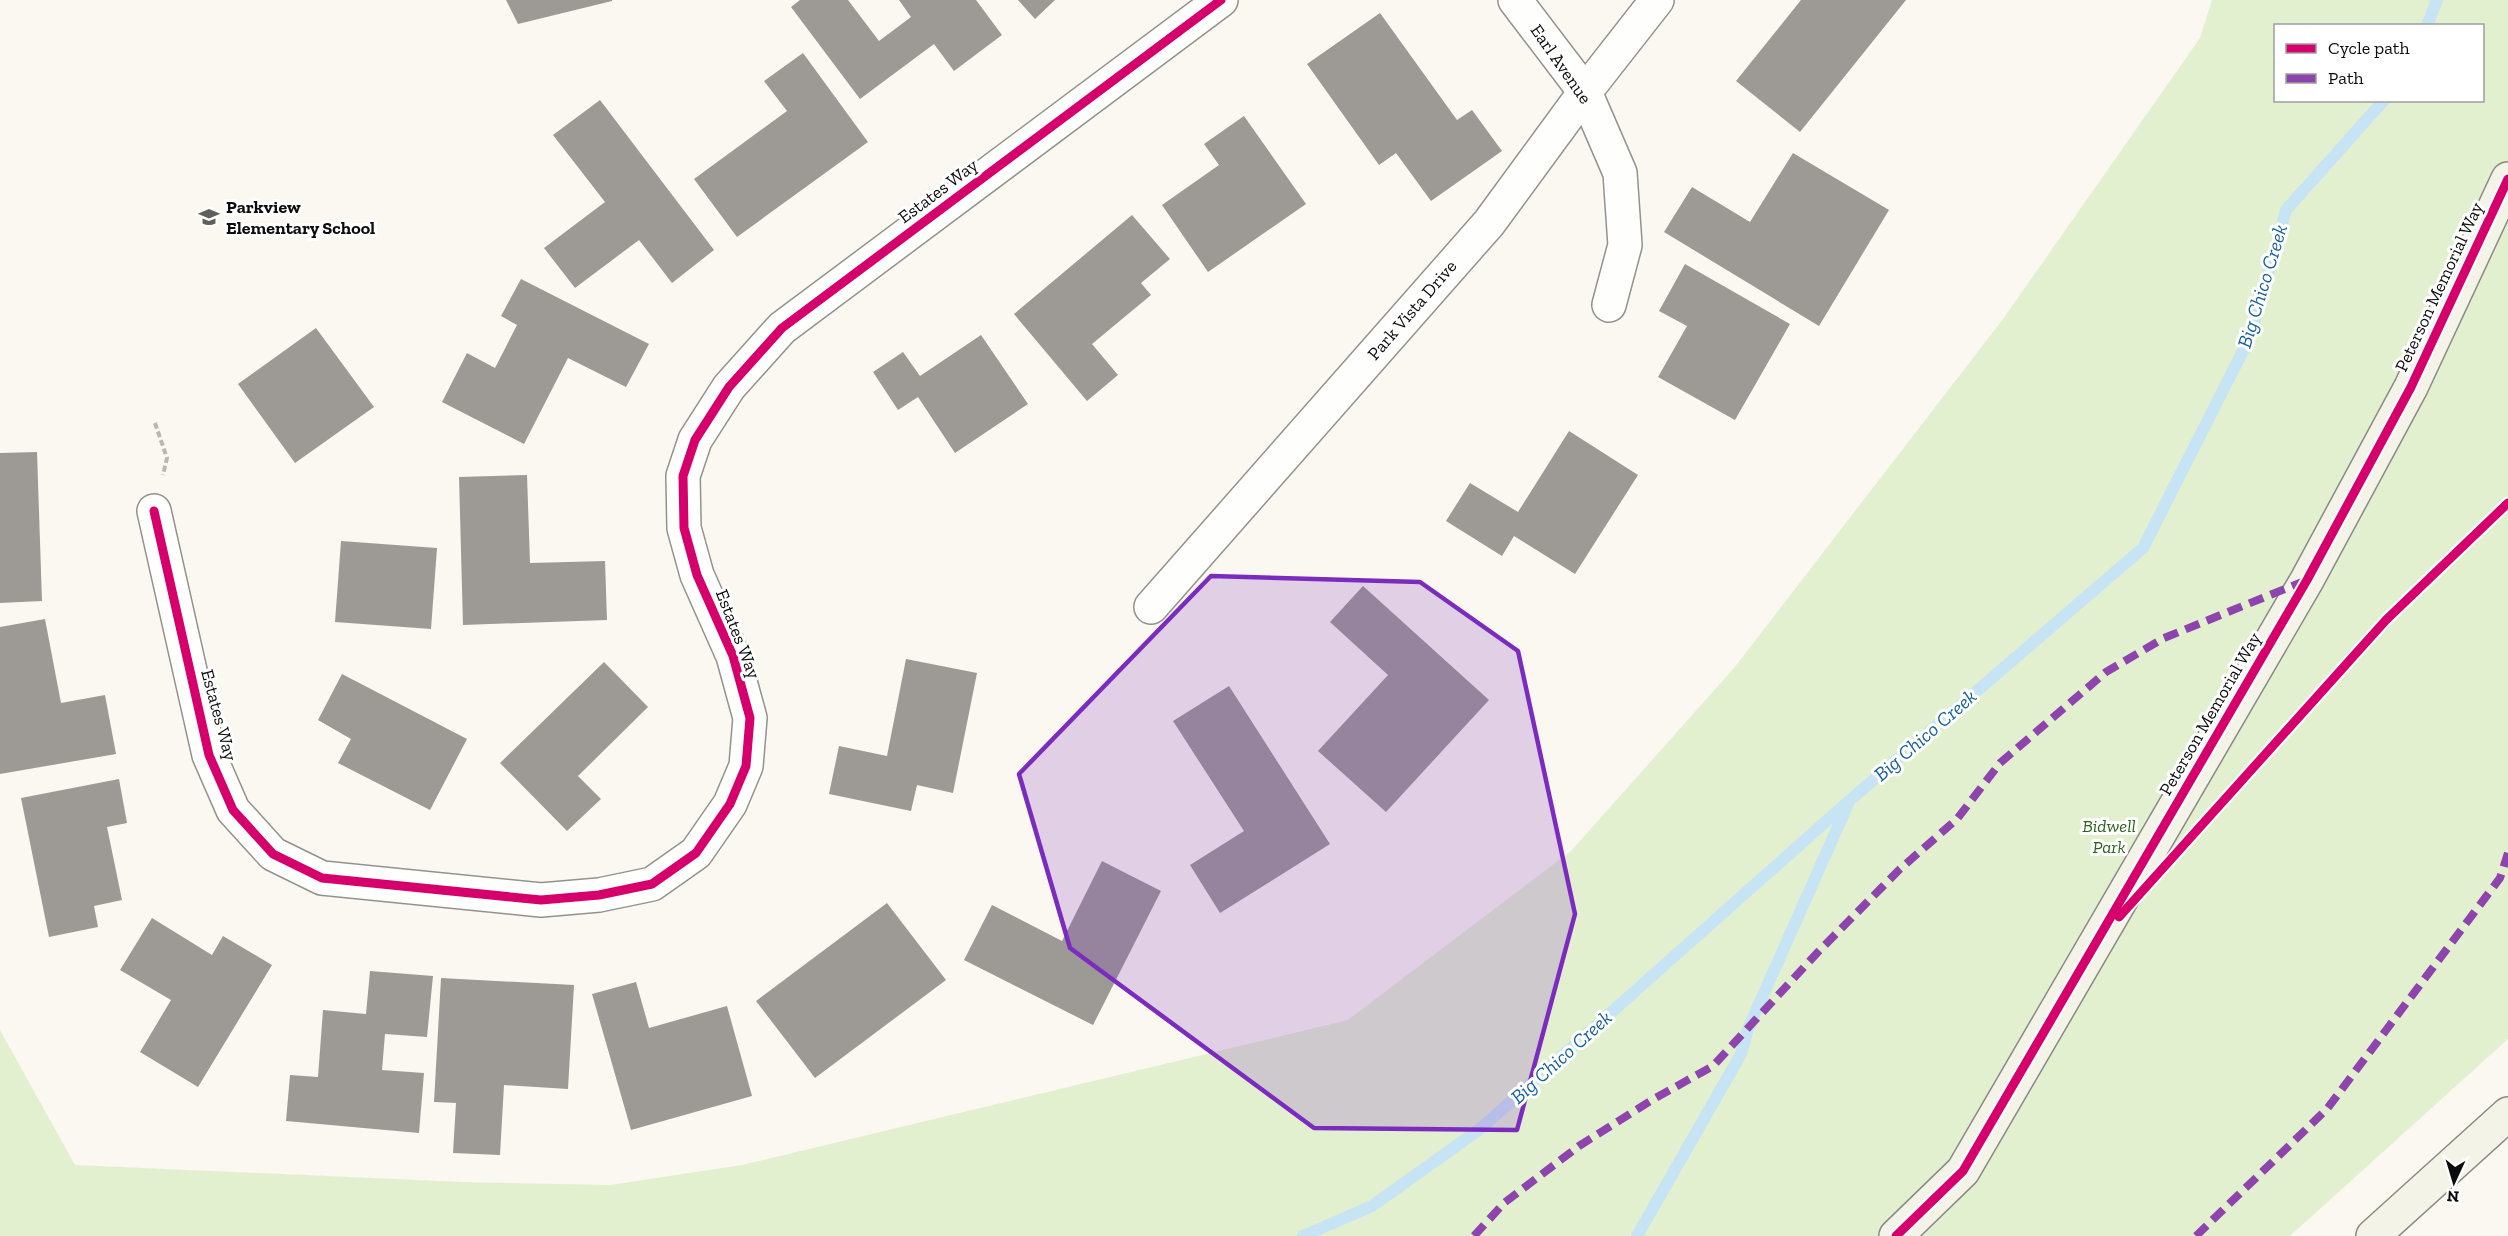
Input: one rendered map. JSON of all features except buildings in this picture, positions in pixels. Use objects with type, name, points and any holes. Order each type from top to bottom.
[{"type":"street","name":"Estates Way","points":[[154,511],[209,756],[233,810],[273,854],[322,878],[541,900],[599,895],[652,884],[696,853],[730,804],[746,766],[750,718],[733,656],[697,575],[684,528],[683,476],[695,440],[729,387],[782,328],[1221,0]]},
{"type":"street","name":"Earl Avenue","points":[[1515,0],[1585,92],[1620,173],[1625,244],[1609,305]]},
{"type":"street","name":"Park Vista Drive","points":[[1151,607],[1489,223],[1585,92],[1657,0]]},
{"type":"street","name":"Peterson Memorial Way","points":[[1896,1236],[1963,1171],[2307,580],[2411,387],[2508,179]]},
{"type":"street","points":[[2373,1236],[2508,1114]]},
{"type":"path","points":[[154,511],[167,458],[155,423]]},
{"type":"highlighted area","points":[[1211,576],[1420,582],[1518,651],[1575,914],[1517,1130],[1314,1128],[1070,948],[1019,774]]},
{"type":"green space","name":"Bidwell Park","points":[[2212,0],[2508,0],[2508,1039],[2290,1236],[0,1236],[0,1030],[75,1165],[462,1182],[610,1185],[742,1165],[1348,1020],[1571,851],[1734,668],[2003,319],[2200,38]]},
{"type":"waterway","name":"Big Chico Creek","points":[[2428,24],[2437,0]]},
{"type":"waterway","name":"Big Chico Creek","points":[[1303,1236],[1372,1206],[1480,1129],[1849,801],[2143,548],[2251,335],[2286,210],[2382,102]]},
{"type":"waterway","points":[[1637,1236],[1741,1054],[1748,1029],[1848,804]]},
{"type":"marked path","points":[[1474,1236],[1504,1203],[1579,1146],[1652,1100],[1713,1066],[1818,952],[1900,869],[1957,819],[2000,763],[2106,672],[2164,638],[2307,580]]},
{"type":"marked path","points":[[2196,1236],[2327,1109],[2500,878],[2508,853]]},
{"type":"cycle path","points":[[154,511],[209,755],[233,810],[273,854],[322,878],[541,900],[599,895],[652,884],[696,853],[730,804],[746,766],[750,718],[733,656],[697,575],[684,528],[683,476],[695,440],[729,387],[782,328],[1221,0]]},
{"type":"cycle path","points":[[1896,1236],[1963,1171],[2307,580],[2411,387],[2508,179]]},
{"type":"cycle path","points":[[2119,917],[2386,620],[2508,503]]},
{"type":"place","name":"Parkview Elementary School","points":[[209,217]]}]
